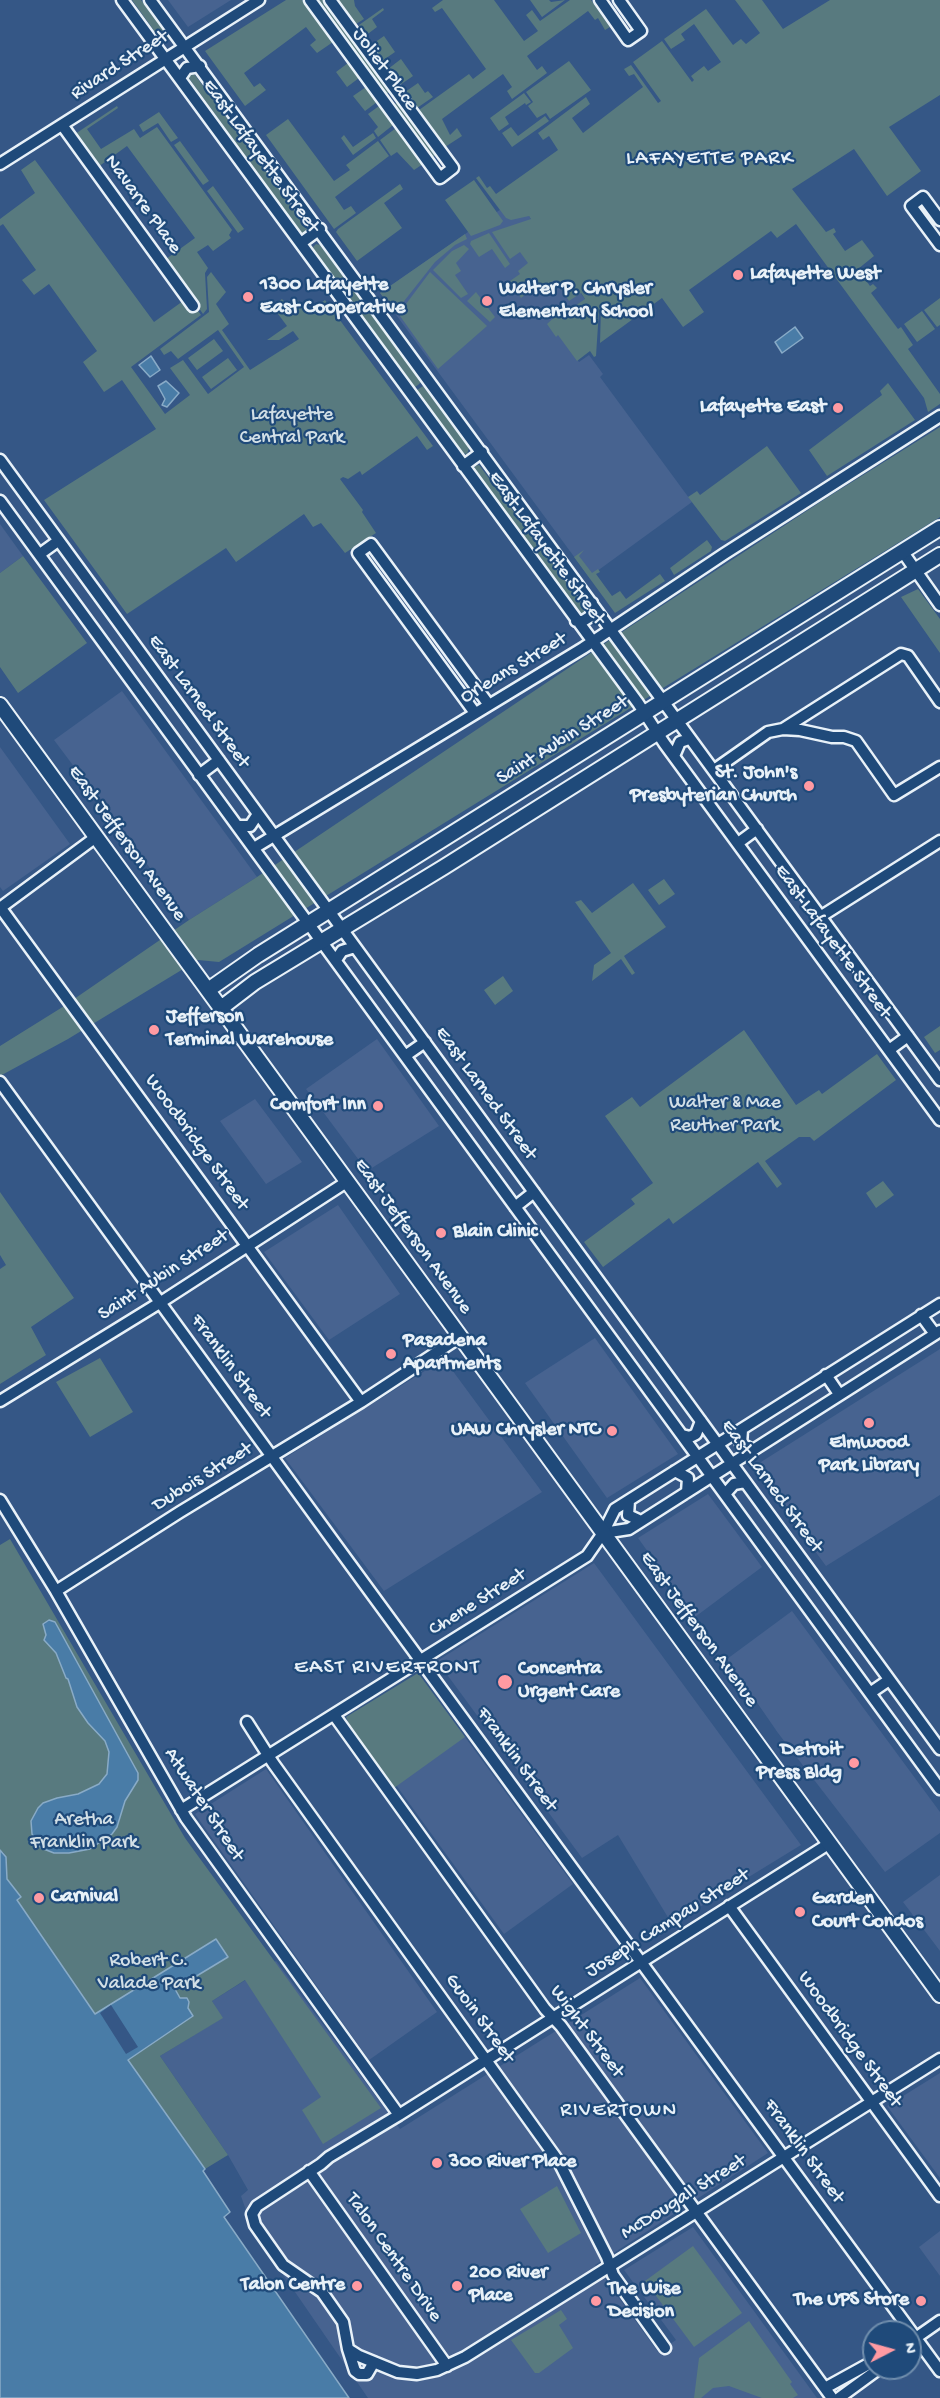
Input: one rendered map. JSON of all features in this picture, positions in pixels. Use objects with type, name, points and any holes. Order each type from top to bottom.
[{"type":"main road","name":"Saint Aubin Street","points":[[208,990],[308,923],[940,528]]},
{"type":"main road","points":[[221,1008],[300,954],[501,831],[940,555]]},
{"type":"main road","points":[[685,687],[687,699],[698,708]]},
{"type":"main road","name":"East Jefferson Avenue","points":[[0,705],[940,1995]]},
{"type":"main road","points":[[625,725],[634,735],[636,746]]},
{"type":"main road","points":[[488,811],[501,831]]},
{"type":"main road","points":[[349,898],[352,910],[362,917]]},
{"type":"main road","points":[[290,935],[298,943],[300,954]]},
{"type":"main road","points":[[237,970],[240,981],[249,987]]},
{"type":"street","name":"East Lafayette Street","points":[[122,0],[940,1120]]},
{"type":"street","name":"East Lafayette Street","points":[[150,0],[320,229],[662,703],[714,770],[940,1080]]},
{"type":"street","name":"Rivard Street","points":[[0,164],[259,0]]},
{"type":"street","name":"Joliet Place","points":[[310,0],[440,178],[453,168],[330,0]]},
{"type":"street","points":[[600,0],[628,40],[641,31],[619,0]]},
{"type":"street","points":[[180,78],[187,68],[200,66]]},
{"type":"street","points":[[386,103],[398,94]]},
{"type":"street","name":"Navarre Place","points":[[62,125],[193,306]]},
{"type":"street","points":[[940,220],[923,197],[911,206],[940,245]]},
{"type":"street","points":[[301,243],[320,229]]},
{"type":"street","name":"Orleans Street","points":[[254,848],[593,642],[724,554],[940,416]]},
{"type":"street","points":[[463,466],[482,452]]},
{"type":"street","name":"East Larned Street","points":[[0,460],[940,1749]]},
{"type":"street","points":[[0,501],[940,1789]]},
{"type":"street","points":[[40,554],[58,541]]},
{"type":"street","points":[[475,713],[358,553],[372,544],[489,705]]},
{"type":"street","points":[[902,551],[940,605]]},
{"type":"street","points":[[576,621],[583,621],[591,616],[592,603]]},
{"type":"street","points":[[414,630],[427,621]]},
{"type":"street","points":[[783,729],[901,654],[908,656],[940,702]]},
{"type":"street","points":[[714,770],[768,732],[783,729],[844,737],[856,741],[894,795],[940,767]]},
{"type":"street","points":[[674,756],[680,742],[689,739]]},
{"type":"street","points":[[199,775],[219,760]]},
{"type":"street","points":[[237,826],[250,825],[258,814]]},
{"type":"street","points":[[738,843],[757,829]]},
{"type":"street","points":[[0,908],[96,837]]},
{"type":"street","points":[[820,917],[940,841]]},
{"type":"street","name":"Woodbridge Street","points":[[0,908],[361,1402]]},
{"type":"street","points":[[336,960],[342,951],[355,947]]},
{"type":"street","points":[[889,1050],[908,1036]]},
{"type":"street","points":[[405,1056],[425,1042]]},
{"type":"street","name":"Franklin Street","points":[[0,1082],[783,2157],[899,2320]]},
{"type":"street","name":"Saint Aubin Street","points":[[0,1401],[161,1302],[348,1181]]},
{"type":"street","points":[[515,1207],[534,1192]]},
{"type":"street","name":"Chene Street","points":[[181,1810],[587,1556],[603,1533],[613,1511],[940,1304]]},
{"type":"street","points":[[603,1533],[629,1528],[641,1521],[937,1333],[921,1315]]},
{"type":"street","name":"Dubois Street","points":[[56,1591],[361,1402],[460,1337]]},
{"type":"street","points":[[826,1375],[839,1394]]},
{"type":"street","points":[[682,1435],[690,1437],[696,1434],[701,1421]]},
{"type":"street","points":[[742,1430],[741,1444],[753,1450]]},
{"type":"street","points":[[675,1472],[688,1478],[687,1492]]},
{"type":"street","points":[[725,1494],[734,1484],[745,1482]]},
{"type":"street","name":"Atwater Street","points":[[0,1500],[56,1591],[181,1810],[399,2115]]},
{"type":"street","points":[[628,1501],[628,1515],[641,1521]]},
{"type":"street","points":[[870,1694],[890,1680]]},
{"type":"street","name":"Wight Street","points":[[334,1715],[832,2398]]},
{"type":"street","name":"Guoin Street","points":[[247,1722],[268,1756],[559,2162],[613,2275],[665,2348]]},
{"type":"street","name":"Joseph Campau Street","points":[[348,2349],[340,2318],[318,2288],[280,2262],[255,2226],[253,2210],[329,2157],[830,1844]]},
{"type":"street","name":"Woodbridge Street","points":[[729,1906],[940,2196]]},
{"type":"street","name":"McDougall Street","points":[[348,2349],[374,2362],[408,2374],[426,2373],[447,2366],[465,2357],[940,2059]]},
{"type":"street","name":"Talon Centre Drive","points":[[309,2171],[447,2366]]},
{"type":"street","points":[[922,2334],[940,2321]]},
{"type":"street","points":[[348,2349],[355,2371],[359,2374],[369,2372],[374,2362]]},
{"type":"street","name":"Franklin Street","points":[[922,2350],[940,2371]]},
{"type":"street","points":[[825,2388],[862,2368]]},
{"type":"street","points":[[839,2398],[864,2380]]},
{"type":"shaded area","points":[[168,0],[231,0],[188,27]]},
{"type":"shaded area","points":[[517,198],[594,313],[560,335],[579,362],[589,355],[603,374],[600,377],[692,502],[589,577],[380,293]]},
{"type":"shaded area","points":[[795,327],[803,338],[782,353],[775,342]]},
{"type":"shaded area","points":[[151,356],[160,370],[150,377],[139,365]]},
{"type":"shaded area","points":[[166,381],[179,393],[167,407],[162,405],[165,399],[158,386]]},
{"type":"shaded area","points":[[0,524],[23,556],[0,573]]},
{"type":"shaded area","points":[[122,691],[257,877],[189,920],[54,740]]},
{"type":"shaded area","points":[[0,747],[70,844],[3,891],[0,887]]},
{"type":"shaded area","points":[[377,1039],[439,1126],[367,1171],[306,1089]]},
{"type":"shaded area","points":[[255,1099],[302,1162],[266,1184],[220,1121]]},
{"type":"shaded area","points":[[338,1205],[400,1294],[329,1340],[264,1252]]},
{"type":"shaded area","points":[[595,1338],[678,1454],[607,1498],[525,1383]]},
{"type":"shaded area","points":[[940,1349],[940,1495],[826,1566],[753,1467]]},
{"type":"shaded area","points":[[444,1359],[542,1492],[384,1591],[285,1458]]},
{"type":"shaded area","points":[[708,1494],[762,1567],[695,1617],[638,1538]]},
{"type":"shaded area","points":[[594,1563],[801,1845],[672,1924],[618,1835],[582,1858],[437,1661]]},
{"type":"shaded area","points":[[792,1611],[940,1812],[940,1833],[885,1872],[778,1733],[727,1659]]},
{"type":"shaded area","points":[[49,1620],[55,1622],[138,1773],[138,1780],[125,1801],[117,1827],[112,1834],[90,1849],[69,1853],[54,1853],[41,1848],[32,1834],[31,1821],[43,1803],[78,1794],[99,1784],[107,1774],[109,1752],[105,1741],[77,1707],[56,1653],[44,1640],[46,1635],[43,1624]]},
{"type":"shaded area","points":[[418,1673],[573,1884],[504,1934],[396,1785]]},
{"type":"shaded area","points":[[266,1769],[437,2012],[369,2060],[195,1814]]},
{"type":"shaded area","points":[[0,1850],[6,1857],[7,1879],[21,1897],[17,1900],[95,2014],[216,1939],[228,1957],[175,1989],[180,1998],[187,1998],[188,2008],[193,2016],[128,2060],[205,2169],[203,2171],[230,2212],[224,2217],[349,2398],[0,2398]]},
{"type":"shaded area","points":[[940,1875],[940,1951],[903,1902]]},
{"type":"shaded area","points":[[276,1961],[400,2129],[640,1978],[768,2153],[595,2265],[658,2352],[676,2340],[624,2270],[693,2227],[817,2398],[368,2398],[253,2231],[241,2196],[248,2190],[228,2155],[160,2056],[222,2018],[212,2001]]},
{"type":"shaded area","points":[[940,2073],[940,2178],[887,2106]]},
{"type":"shaded area","points":[[940,2231],[940,2276],[919,2247]]},
{"type":"green space","points":[[132,0],[141,0],[170,39],[163,43]]},
{"type":"green space","points":[[286,0],[302,0],[333,42],[317,53],[310,45],[316,40],[306,27],[244,73],[254,87],[260,83],[266,90],[245,106],[205,51]]},
{"type":"green space","points":[[316,0],[324,0],[391,91],[385,95]]},
{"type":"green space","points":[[338,0],[354,0],[355,6],[364,19],[356,24]]},
{"type":"green space","points":[[443,0],[494,0],[524,41],[538,31],[526,15],[532,10],[540,21],[570,0],[591,0],[610,27],[605,30],[598,18],[595,20],[588,11],[527,56],[537,70],[542,66],[547,73],[512,99],[507,91],[512,87],[503,74],[442,119],[450,135],[457,128],[462,136],[445,147],[419,110],[469,74],[473,79],[486,69],[442,8],[435,12],[432,8]]},
{"type":"green space","points":[[530,0],[549,0],[551,2],[565,0],[542,17]]},
{"type":"green space","points":[[735,0],[762,0],[783,29],[830,0],[940,0],[940,95],[889,127],[921,171],[887,196],[854,149],[792,189],[826,232],[834,228],[836,232],[833,234],[845,251],[862,240],[874,256],[858,269],[870,286],[873,284],[877,288],[871,293],[898,329],[901,327],[913,345],[908,349],[940,394],[940,404],[928,412],[924,398],[796,224],[777,238],[771,231],[689,290],[704,312],[683,327],[662,298],[600,343],[601,308],[596,356],[594,357],[590,351],[577,361],[547,324],[562,310],[575,306],[585,299],[581,293],[569,301],[555,280],[544,287],[541,283],[521,298],[510,281],[520,274],[518,271],[528,263],[520,252],[510,259],[492,232],[531,219],[529,216],[511,220],[506,218],[476,178],[479,176],[487,188],[490,186],[496,194],[558,150],[549,136],[543,140],[538,133],[586,97],[590,104],[572,118],[583,133],[643,87],[634,74],[629,76],[624,69],[631,65],[658,103],[661,101],[633,62],[662,41],[692,82],[694,80],[691,76],[704,66],[708,71],[721,62],[694,24],[681,34],[685,40],[671,49],[664,39],[706,9],[733,45],[741,39],[746,44],[760,33]]},
{"type":"green space","points":[[383,8],[384,10],[372,19],[377,27],[365,36],[359,25]]},
{"type":"green space","points":[[384,36],[395,52],[382,61],[371,45]]},
{"type":"green space","points":[[401,59],[413,76],[400,85],[388,69]]},
{"type":"green space","points":[[569,61],[591,90],[550,119],[546,113],[537,118],[528,106],[533,102],[526,92]]},
{"type":"green space","points":[[348,63],[359,78],[347,87],[336,72]]},
{"type":"green space","points":[[192,71],[307,227],[307,233],[301,233],[188,77]]},
{"type":"green space","points":[[418,83],[425,93],[428,91],[433,97],[417,108],[405,92]]},
{"type":"green space","points":[[366,87],[377,102],[365,111],[353,96]]},
{"type":"green space","points":[[524,93],[531,102],[526,105],[525,103],[505,117],[509,124],[499,131],[490,118]]},
{"type":"green space","points":[[398,101],[437,154],[431,159],[393,106]]},
{"type":"green space","points":[[117,106],[118,108],[87,129],[101,149],[134,129],[140,138],[157,127],[232,230],[229,235],[231,238],[213,251],[208,245],[197,252],[208,268],[205,273],[207,309],[203,314],[166,259],[195,238],[127,146],[98,167],[75,134]]},
{"type":"green space","points":[[379,106],[393,125],[378,137],[374,131],[378,127],[368,114]]},
{"type":"green space","points":[[159,112],[178,138],[171,142],[158,123],[143,132],[139,125]]},
{"type":"green space","points":[[545,116],[549,121],[512,147],[502,133],[511,127],[518,136]]},
{"type":"green space","points":[[288,119],[334,181],[350,170],[346,165],[378,141],[389,156],[335,197],[344,210],[351,206],[356,213],[334,229],[266,135]]},
{"type":"green space","points":[[396,128],[423,164],[414,170],[397,152],[391,156],[380,140]]},
{"type":"green space","points":[[373,133],[376,138],[353,155],[341,138],[344,135],[353,147]]},
{"type":"green space","points":[[180,141],[209,181],[203,185],[174,145]]},
{"type":"green space","name":"Lafayette Central Park","points":[[35,160],[154,322],[183,301],[190,309],[196,308],[201,315],[131,367],[165,414],[190,395],[170,368],[183,360],[208,394],[244,367],[218,330],[178,359],[171,351],[164,355],[160,349],[209,312],[207,277],[211,272],[226,292],[216,304],[229,324],[222,330],[250,370],[299,339],[293,331],[279,340],[267,340],[287,326],[272,306],[282,299],[287,305],[297,299],[307,313],[325,300],[433,446],[427,450],[417,436],[362,475],[360,471],[348,479],[343,477],[340,479],[363,510],[362,512],[376,533],[345,553],[321,523],[313,527],[304,514],[236,562],[226,548],[127,614],[44,500],[156,429],[122,380],[104,392],[83,362],[97,351],[49,284],[34,295],[22,280],[36,270],[3,224],[0,226],[0,219],[35,193],[21,170]]},
{"type":"green space","points":[[474,180],[503,221],[500,225],[471,236],[445,200]]},
{"type":"green space","points":[[400,184],[403,189],[384,203],[402,228],[357,261],[336,232]]},
{"type":"green space","points":[[213,186],[244,229],[238,233],[207,191]]},
{"type":"green space","points":[[489,233],[510,264],[505,268],[492,249],[479,257],[470,244],[471,241]]},
{"type":"green space","points":[[465,234],[467,239],[455,245],[435,262],[397,310],[393,310],[380,293]]},
{"type":"green space","points":[[316,244],[320,245],[421,382],[418,385],[415,387],[314,250],[313,247]]},
{"type":"green space","points":[[464,245],[469,249],[456,263],[461,271],[455,275],[468,294],[461,298],[433,270],[452,251]]},
{"type":"green space","points":[[430,272],[487,326],[438,369],[400,316],[400,312]]},
{"type":"green space","points":[[476,292],[495,317],[490,322],[467,301]]},
{"type":"green space","points":[[940,298],[940,325],[937,327],[924,310]]},
{"type":"green space","points":[[922,311],[935,329],[917,342],[904,324]]},
{"type":"green space","points":[[214,339],[223,351],[197,370],[188,358]]},
{"type":"green space","points":[[228,358],[237,370],[211,389],[202,377]]},
{"type":"green space","points":[[888,383],[915,420],[827,476],[809,450],[882,395],[880,391]]},
{"type":"green space","points":[[423,386],[469,448],[467,454],[462,453],[417,390]]},
{"type":"green space","points":[[940,427],[940,517],[219,962],[198,960],[68,1039],[0,1076],[0,1046],[61,1008],[189,920],[257,877],[628,628],[828,497]]},
{"type":"green space","points":[[767,446],[801,493],[725,541],[721,540],[688,497],[697,491],[700,495]]},
{"type":"green space","points":[[479,465],[587,613],[580,614],[475,470],[475,466]]},
{"type":"green space","points":[[707,540],[712,547],[711,551],[674,575],[670,568]]},
{"type":"green space","points":[[584,550],[579,556],[592,573],[598,569],[600,572],[596,574],[612,596],[620,591],[626,599],[660,574],[665,581],[615,613],[574,557]]},
{"type":"green space","points":[[23,556],[87,643],[18,693],[0,667],[0,573]]},
{"type":"green space","points":[[918,589],[940,619],[940,653],[901,597]]},
{"type":"green space","points":[[664,879],[675,894],[659,905],[648,890]]},
{"type":"green space","points":[[633,883],[666,927],[624,956],[635,973],[632,975],[621,959],[592,981],[594,965],[611,953],[575,902],[581,900],[592,913]]},
{"type":"green space","points":[[503,976],[513,991],[495,1005],[484,990]]},
{"type":"green space","points":[[940,1026],[940,1050],[935,1053],[924,1037]]},
{"type":"green space","name":"Walter & Mae Reuther Park","points":[[744,1030],[796,1105],[819,1090],[822,1094],[877,1054],[896,1080],[814,1141],[810,1137],[799,1137],[765,1161],[782,1184],[777,1188],[758,1162],[673,1224],[669,1218],[603,1267],[584,1242],[635,1204],[631,1199],[653,1183],[605,1116],[632,1097],[640,1107]]},
{"type":"green space","points":[[883,1181],[894,1195],[876,1208],[866,1193]]},
{"type":"green space","points":[[0,1192],[74,1298],[31,1327],[46,1355],[0,1384],[0,1269],[6,1265],[0,1255]]},
{"type":"green space","points":[[100,1358],[133,1412],[90,1437],[56,1382]]},
{"type":"green space","points":[[10,1539],[185,1838],[381,2108],[323,2144],[302,2110],[321,2097],[245,1980],[212,2001],[223,2018],[160,2056],[228,2155],[205,2169],[17,1900],[20,1897],[7,1879],[6,1861],[4,1853],[0,1850],[0,1545]]},
{"type":"green space","points":[[418,1673],[465,1737],[394,1788],[350,1727],[346,1717]]},
{"type":"green space","points":[[557,2186],[581,2233],[548,2253],[520,2209]]},
{"type":"green space","points":[[693,2246],[742,2313],[694,2347],[645,2281]]},
{"type":"green space","points":[[561,2310],[567,2319],[559,2325],[573,2348],[539,2373],[535,2373],[511,2340]]},
{"type":"green space","points":[[749,2321],[792,2382],[790,2384],[798,2395],[793,2398],[762,2398],[729,2386],[713,2388],[701,2398],[694,2398],[699,2358]]},
{"type":"pier","points":[[111,2005],[138,2047],[126,2054],[100,2013]]},
{"type":"place","name":"Lafayette West","points":[[738,275]]},
{"type":"place","name":"1300 Lafayette East Cooperative","points":[[248,297]]},
{"type":"place","name":"Walter P. Chrysler Elementary School","points":[[487,301]]},
{"type":"place","name":"Lafayette East","points":[[838,408]]},
{"type":"place","name":"St. John's Presbyterian Church","points":[[809,786]]},
{"type":"place","name":"Jefferson Terminal Warehouse","points":[[154,1030]]},
{"type":"place","name":"Comfort Inn","points":[[378,1106]]},
{"type":"place","name":"Blain Clinic","points":[[441,1233]]},
{"type":"place","name":"Pasadena Apartments","points":[[391,1354]]},
{"type":"place","name":"Elmwood Park Library","points":[[869,1423]]},
{"type":"place","name":"UAW Chrysler NTC","points":[[612,1431]]},
{"type":"place","name":"Concentra Urgent Care","points":[[505,1682]]},
{"type":"place","name":"Detroit Press Bldg","points":[[854,1763]]},
{"type":"place","name":"Carnival","points":[[39,1898]]},
{"type":"place","name":"Garden Court Condos","points":[[800,1912]]},
{"type":"place","name":"300 River Place","points":[[437,2163]]},
{"type":"place","name":"Talon Centre","points":[[357,2286]]},
{"type":"place","name":"200 River Place","points":[[457,2286]]},
{"type":"place","name":"The Wise Decision","points":[[596,2301]]},
{"type":"place","name":"The UPS Store","points":[[921,2301]]},
{"type":"district","name":"LAFAYETTE PARK","points":[[710,160]]},
{"type":"district","name":"EAST RIVERFRONT","points":[[387,1669]]},
{"type":"district","name":"RIVERTOWN","points":[[619,2112]]},
{"type":"park label","name":"Aretha Franklin Park","points":[[84,1832]]},
{"type":"park label","name":"Robert C. Valade Park","points":[[149,1974]]}]
